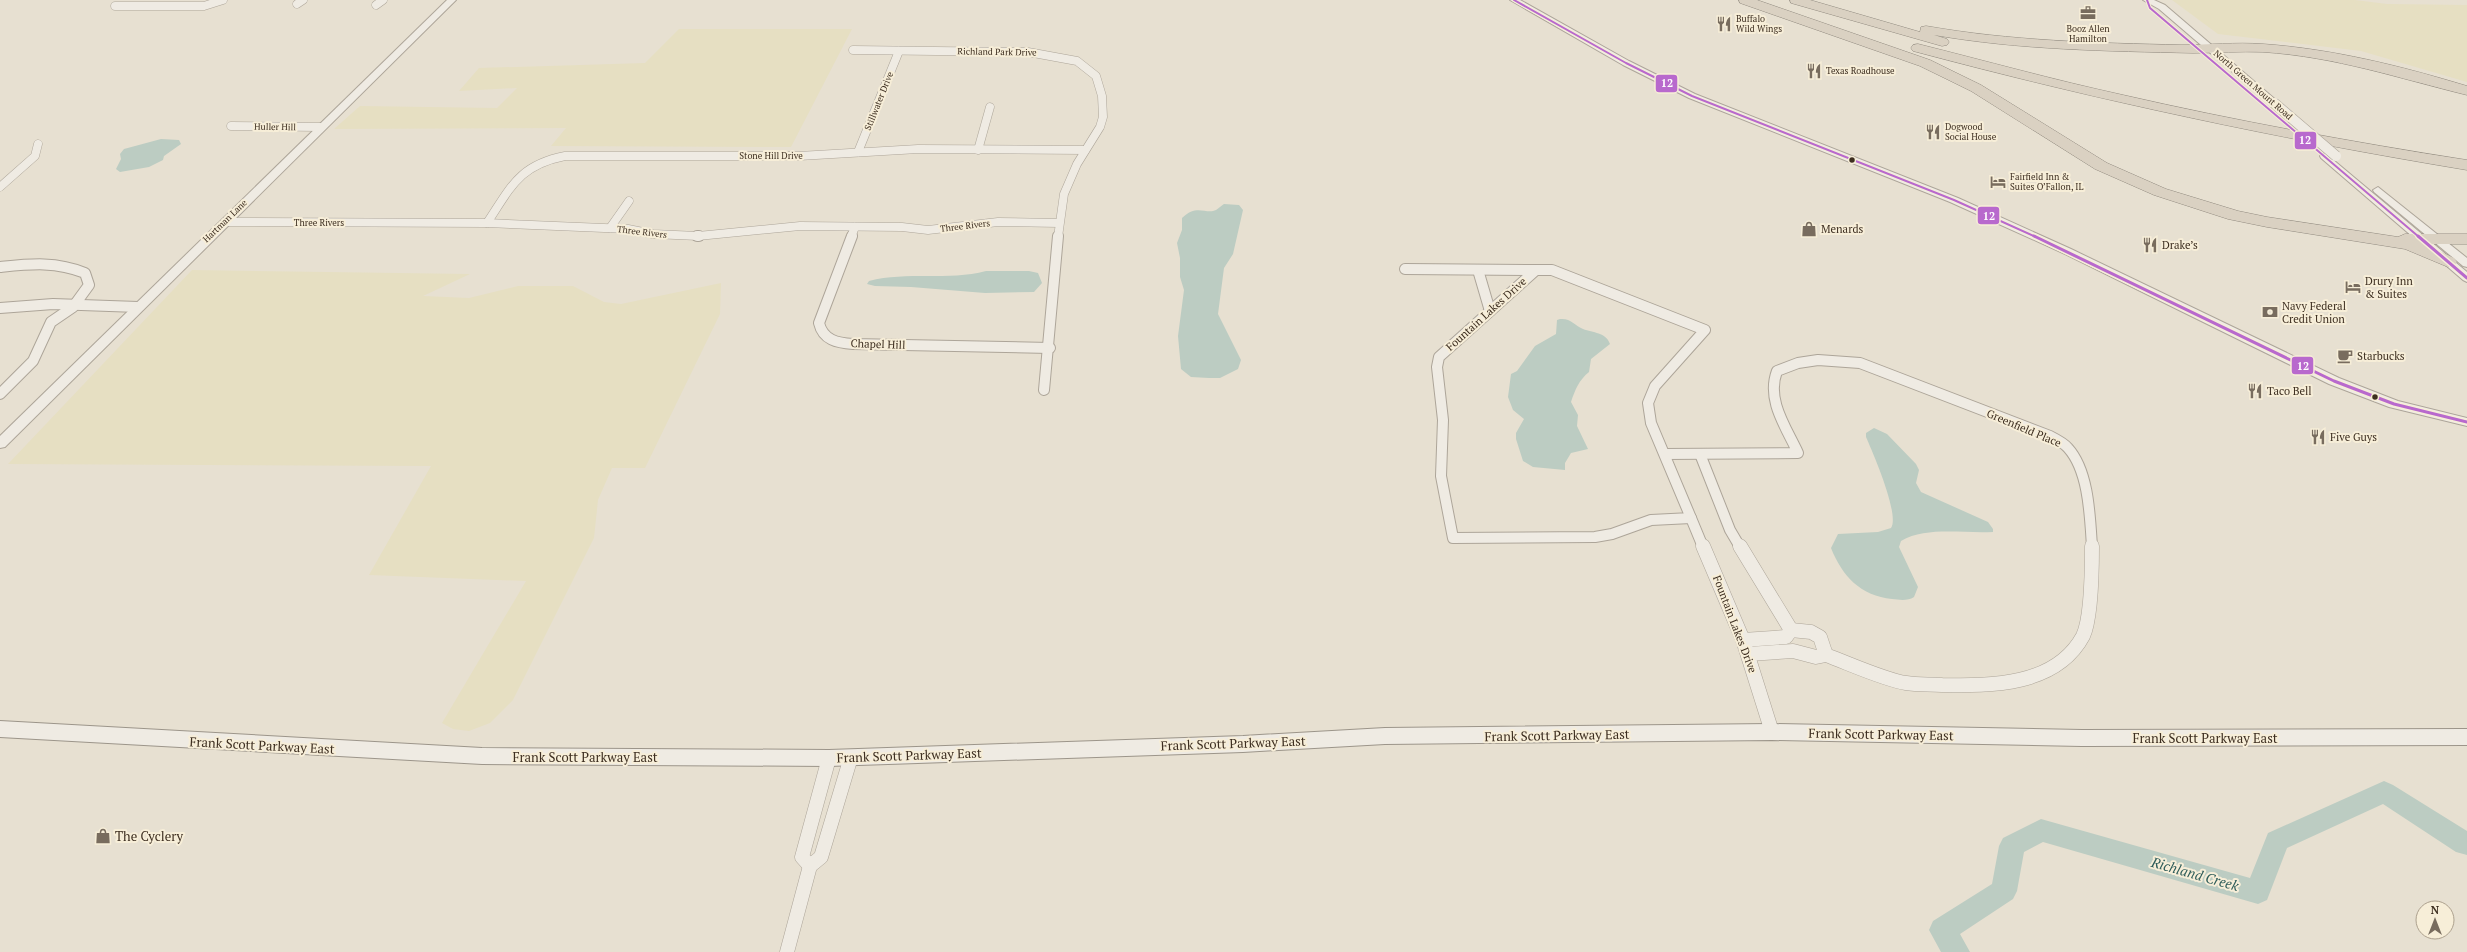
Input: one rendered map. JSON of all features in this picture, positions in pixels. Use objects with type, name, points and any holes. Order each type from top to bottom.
[{"type":"highway","points":[[1745,0],[1926,62],[1976,88],[2101,166],[2160,192],[2267,222],[2384,239],[2421,248],[2448,262]]},
{"type":"highway","points":[[1756,0],[1909,46],[2078,89],[2288,134],[2467,165]]},
{"type":"highway","points":[[1796,0],[1980,52],[2139,90],[2309,124],[2467,151]]},
{"type":"highway","points":[[1808,0],[1902,25],[1980,38],[2058,45],[2201,44],[2296,52],[2366,63],[2424,77],[2467,91]]},
{"type":"highway","points":[[2201,44],[2234,47]]},
{"type":"highway","points":[[2384,239],[2418,237],[2467,239]]},
{"type":"main road","name":"Frank Scott Parkway East","points":[[0,729],[191,742],[501,757],[829,758],[1243,744],[1385,736],[1772,732],[2082,738],[2467,737]]},
{"type":"street","points":[[115,6],[204,6],[223,0]]},
{"type":"street","points":[[297,4],[303,0]]},
{"type":"street","points":[[376,5],[383,0]]},
{"type":"street","name":"Hartman Lane","points":[[0,444],[224,222],[452,0]]},
{"type":"street","points":[[1514,0],[1626,63],[1692,96],[1968,207],[2067,251],[2334,382],[2394,404],[2467,422]]},
{"type":"street","name":"North Green Mount Road","points":[[2147,0],[2150,8],[2201,44],[2274,104],[2418,237],[2467,278]]},
{"type":"street","name":"North Green Mount Road","points":[[2147,0],[2162,8],[2263,104],[2436,237],[2467,264]]},
{"type":"street","name":"Richland Park Drive","points":[[854,50],[1028,52],[1077,61],[1096,76],[1102,96],[1102,117],[1100,128],[1085,150],[1064,194],[1059,223],[1050,348],[1044,390]]},
{"type":"street","name":"Stillwater Drive","points":[[858,152],[899,51]]},
{"type":"street","points":[[978,150],[990,107]]},
{"type":"street","name":"Huller Hill","points":[[230,126],[320,128]]},
{"type":"street","points":[[0,187],[35,156],[38,144]]},
{"type":"street","name":"Stone Hill Drive","points":[[486,223],[520,176],[527,169],[547,159],[565,156],[799,156],[918,149],[1085,150]]},
{"type":"street","points":[[610,228],[629,201]]},
{"type":"street","name":"Three Rivers","points":[[224,222],[486,223],[610,228],[678,236],[698,236],[800,226],[928,230],[998,222],[1059,223]]},
{"type":"street","name":"Chapel Hill","points":[[855,227],[819,324],[824,336],[836,342],[853,344],[1050,348]]},
{"type":"street","points":[[0,267],[40,263],[68,265],[85,273],[89,285],[72,306],[51,322],[33,360],[0,394]]},
{"type":"street","points":[[1405,269],[1536,270]]},
{"type":"street","points":[[1478,270],[1490,311]]},
{"type":"street","name":"Fountain Lakes Drive","points":[[1692,518],[1651,520],[1612,534],[1595,537],[1453,538],[1441,476],[1443,420],[1438,361],[1443,353],[1536,270],[1552,270],[1705,330],[1665,374],[1650,394],[1648,412],[1651,423],[1665,454],[1692,518],[1743,640],[1772,732]]},
{"type":"street","points":[[0,308],[28,305],[138,307]]},
{"type":"street","name":"Greenfield Place","points":[[1665,454],[1798,453],[1773,399],[1773,382],[1777,371],[1797,361],[1827,359],[1860,363],[2050,436],[2068,447],[2077,461],[2090,505],[2092,555],[2090,594],[2083,635],[2066,658],[2038,674],[2016,682],[1979,686],[1905,683],[1826,655],[1816,657],[1793,651],[1748,654]]},
{"type":"street","points":[[1700,454],[1730,530],[1791,630]]},
{"type":"street","points":[[1743,640],[1786,637],[1791,630]]},
{"type":"street","points":[[1791,630],[1801,630],[1821,637],[1826,643],[1826,655]]},
{"type":"street","points":[[787,952],[810,866],[821,857],[851,757]]},
{"type":"street","points":[[810,866],[802,857],[829,758]]},
{"type":"shaded area","points":[[2172,0],[2355,0],[2387,4],[2467,5],[2467,82],[2361,51],[2218,34]]},
{"type":"shaded area","points":[[679,29],[852,29],[791,147],[551,146],[566,128],[334,129],[360,106],[497,108],[517,88],[459,91],[479,68],[645,63]]},
{"type":"shaded area","points":[[161,139],[179,140],[181,144],[164,156],[163,160],[149,167],[120,172],[116,169],[121,159],[120,154],[124,149]]},
{"type":"shaded area","points":[[1224,204],[1239,205],[1243,210],[1233,254],[1224,268],[1218,314],[1241,360],[1238,369],[1220,378],[1191,377],[1181,369],[1178,336],[1184,290],[1180,277],[1180,258],[1177,243],[1182,230],[1182,218],[1192,211],[1212,211]]},
{"type":"shaded area","points":[[192,270],[470,274],[423,296],[469,298],[518,286],[573,286],[604,302],[621,304],[721,283],[720,314],[645,468],[612,468],[598,500],[594,538],[513,700],[490,723],[469,731],[453,729],[442,723],[526,581],[369,575],[431,466],[8,464]]},
{"type":"shaded area","points":[[986,271],[1029,271],[1038,273],[1042,283],[1034,292],[985,293],[911,287],[875,286],[867,284],[869,281],[883,278],[972,274]]},
{"type":"shaded area","points":[[1557,320],[1567,320],[1583,329],[1606,337],[1610,344],[1591,359],[1589,372],[1580,382],[1571,402],[1578,415],[1577,426],[1588,449],[1571,453],[1565,463],[1565,470],[1533,467],[1523,461],[1516,439],[1516,433],[1524,419],[1513,410],[1508,397],[1511,374],[1517,371],[1535,346],[1556,334]]},
{"type":"shaded area","points":[[1874,428],[1887,434],[1916,464],[1919,470],[1916,483],[1921,492],[1988,522],[1993,529],[1993,532],[1934,532],[1911,536],[1901,541],[1899,547],[1918,587],[1914,597],[1904,600],[1881,597],[1862,589],[1847,576],[1831,548],[1838,534],[1878,532],[1891,528],[1893,521],[1889,498],[1866,437],[1866,433]]},
{"type":"waterway","name":"Richland Creek","points":[[1956,952],[1943,930],[2004,891],[2012,846],[2041,830],[2258,892],[2277,841],[2384,792],[2465,844],[2467,843]]},
{"type":"transit line","name":"12","points":[[1514,0],[1626,63],[1692,96],[1954,200],[2067,251],[2334,381],[2394,404],[2467,422]]},
{"type":"transit line","name":"12","points":[[2147,0],[2150,8],[2467,278]]},
{"type":"place","name":"Booz Allen Hamilton","points":[[2088,13]]},
{"type":"place","name":"Buffalo Wild Wings","points":[[1724,24]]},
{"type":"place","name":"Texas Roadhouse","points":[[1814,71]]},
{"type":"place","name":"Dogwood Social House","points":[[1933,132]]},
{"type":"place","name":"Fairfield Inn & Suites O’Fallon, IL","points":[[1998,182]]},
{"type":"place","name":"Menards","points":[[1809,229]]},
{"type":"place","name":"Drake’s","points":[[2150,245]]},
{"type":"place","name":"Drury Inn & Suites","points":[[2353,287]]},
{"type":"place","name":"Navy Federal Credit Union","points":[[2270,312]]},
{"type":"place","name":"Starbucks","points":[[2345,356]]},
{"type":"place","name":"Taco Bell","points":[[2255,391]]},
{"type":"place","name":"Five Guys","points":[[2318,437]]},
{"type":"place","name":"The Cyclery","points":[[103,836]]}]
